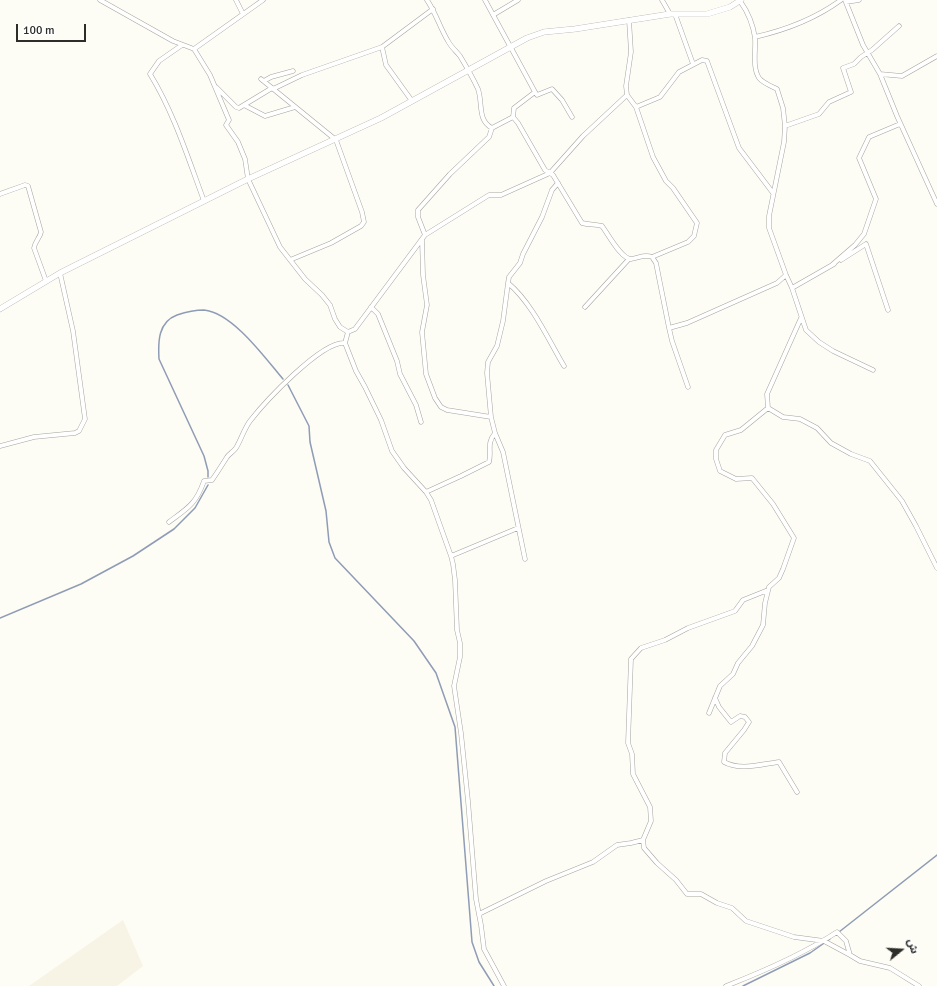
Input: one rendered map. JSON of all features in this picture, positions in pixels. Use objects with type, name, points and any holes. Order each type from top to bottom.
[{"type":"street","points":[[100,0],[173,41],[194,49],[210,75],[229,120],[226,125],[238,142],[245,159],[248,179],[273,235],[280,247],[305,279],[330,305],[335,319],[340,327],[348,332]]},
{"type":"street","points":[[236,0],[243,14]]},
{"type":"street","points":[[194,49],[262,0]]},
{"type":"street","points":[[427,0],[448,42],[459,55],[468,70],[477,88],[483,119],[486,124],[492,128]]},
{"type":"street","points":[[485,0],[537,95],[552,89],[562,100],[572,117]]},
{"type":"street","points":[[493,15],[518,0]]},
{"type":"street","points":[[662,0],[673,14],[693,64]]},
{"type":"street","points":[[0,310],[60,273],[248,179],[336,140],[381,118],[527,38],[544,32],[575,29],[673,14],[707,14],[730,7],[741,0],[748,12],[755,37],[756,70],[759,78],[764,83],[777,89],[783,108],[785,126],[784,142],[773,193],[768,228],[792,288],[806,330],[819,342],[833,351],[873,370]]},
{"type":"street","points":[[755,37],[779,32],[810,19],[828,10],[841,0]]},
{"type":"street","points":[[859,0],[846,1],[863,45],[880,74],[900,124],[937,204]]},
{"type":"street","points":[[214,86],[236,107],[239,108],[302,75],[382,48],[433,10]]},
{"type":"street","points":[[629,20],[631,52],[626,86],[627,95],[636,108],[654,157],[666,182],[673,188],[697,223],[694,236],[688,242],[652,257]]},
{"type":"street","points":[[785,126],[819,114],[829,102],[851,92],[843,68],[854,64],[899,26]]},
{"type":"street","points":[[182,45],[159,61],[150,74],[162,93],[204,201]]},
{"type":"street","points":[[382,48],[386,65],[412,101]]},
{"type":"street","points":[[880,74],[902,76],[937,56]]},
{"type":"street","points":[[636,108],[660,97],[679,72],[702,60],[707,61],[739,148],[773,193]]},
{"type":"street","points":[[290,260],[331,243],[361,226],[364,222],[362,212],[336,140],[262,80],[294,71]]},
{"type":"street","points":[[535,92],[514,108],[513,117],[546,170],[553,174],[582,223],[588,226],[602,226],[623,256],[629,259]]},
{"type":"street","points":[[348,332],[355,329],[424,237],[489,195],[501,195],[550,173],[583,136],[627,95]]},
{"type":"street","points":[[244,105],[265,116],[295,107]]},
{"type":"street","points":[[491,417],[447,410],[441,407],[430,386],[426,374],[422,332],[426,305],[423,275],[424,237],[418,217],[418,210],[450,174],[489,137],[492,128],[513,117]]},
{"type":"street","points":[[832,265],[855,245],[864,234],[876,199],[859,158],[869,137],[900,124]]},
{"type":"street","points":[[525,559],[503,452],[495,433],[491,417],[487,373],[488,362],[497,346],[503,321],[509,277],[520,263],[539,223],[552,190],[558,183]]},
{"type":"street","points":[[0,194],[25,185],[28,186],[41,232],[41,236],[35,243],[34,248],[46,281]]},
{"type":"street","points":[[792,288],[866,244],[888,310]]},
{"type":"street","points":[[585,307],[629,259],[646,255],[652,257],[656,263],[672,341],[688,387]]},
{"type":"street","points":[[0,446],[34,437],[75,433],[79,431],[85,419],[73,331],[60,273]]},
{"type":"street","points":[[669,328],[687,323],[777,283],[786,275]]},
{"type":"street","points":[[508,283],[518,291],[564,366]]},
{"type":"street","points":[[371,307],[378,314],[398,361],[400,374],[416,405],[421,422]]},
{"type":"street","points":[[768,408],[768,394],[801,318]]},
{"type":"street","points":[[348,332],[345,342],[356,371],[381,420],[392,451],[431,500],[454,564],[457,630],[460,643],[460,657],[454,686],[461,733],[476,899],[484,949],[504,986]]},
{"type":"street","points":[[169,522],[190,507],[200,492],[204,481],[212,480],[228,456],[235,449],[249,422],[280,388],[326,348],[340,342],[345,342]]},
{"type":"street","points":[[768,408],[783,417],[800,419],[817,428],[831,443],[851,454],[870,461],[902,501],[937,568]]},
{"type":"street","points":[[709,713],[720,686],[733,674],[738,663],[752,646],[763,624],[765,603],[769,587],[779,578],[794,538],[773,504],[752,478],[736,479],[720,471],[716,459],[716,450],[725,434],[741,430],[768,408]]},
{"type":"street","points":[[426,492],[489,462],[489,445],[495,433]]},
{"type":"street","points":[[451,556],[518,528]]},
{"type":"street","points":[[768,590],[743,600],[735,611],[688,628],[665,640],[641,648],[631,659],[628,743],[632,754],[633,774],[650,807],[651,821],[643,840],[644,848],[688,894],[701,894],[717,903],[732,908],[746,921],[772,930],[794,937],[824,941],[860,961],[890,968],[919,986]]},
{"type":"street","points":[[715,698],[719,707],[731,722],[740,716],[745,717],[749,722],[725,753],[724,762],[730,765],[746,766],[779,762],[797,792]]},
{"type":"street","points":[[479,914],[546,881],[592,862],[617,845],[643,840]]},
{"type":"street","points":[[726,986],[754,975],[824,941],[837,932],[846,941],[850,955]]},
{"type":"shaded area","points":[[123,920],[143,966],[117,986],[29,986]]},
{"type":"waterway","points":[[208,477],[204,456],[159,359],[160,333],[166,322],[177,315],[190,311],[204,310],[215,313],[226,319],[248,338],[283,379]]},
{"type":"waterway","points":[[288,385],[309,426],[310,442],[326,511],[329,542],[335,558],[414,641],[436,673],[455,727],[472,942],[479,962],[494,986]]},
{"type":"waterway","points":[[0,618],[81,584],[133,556],[174,529],[195,508],[208,485]]},
{"type":"waterway","points":[[839,932],[937,855]]},
{"type":"waterway","points":[[743,986],[810,953],[830,939]]}]
